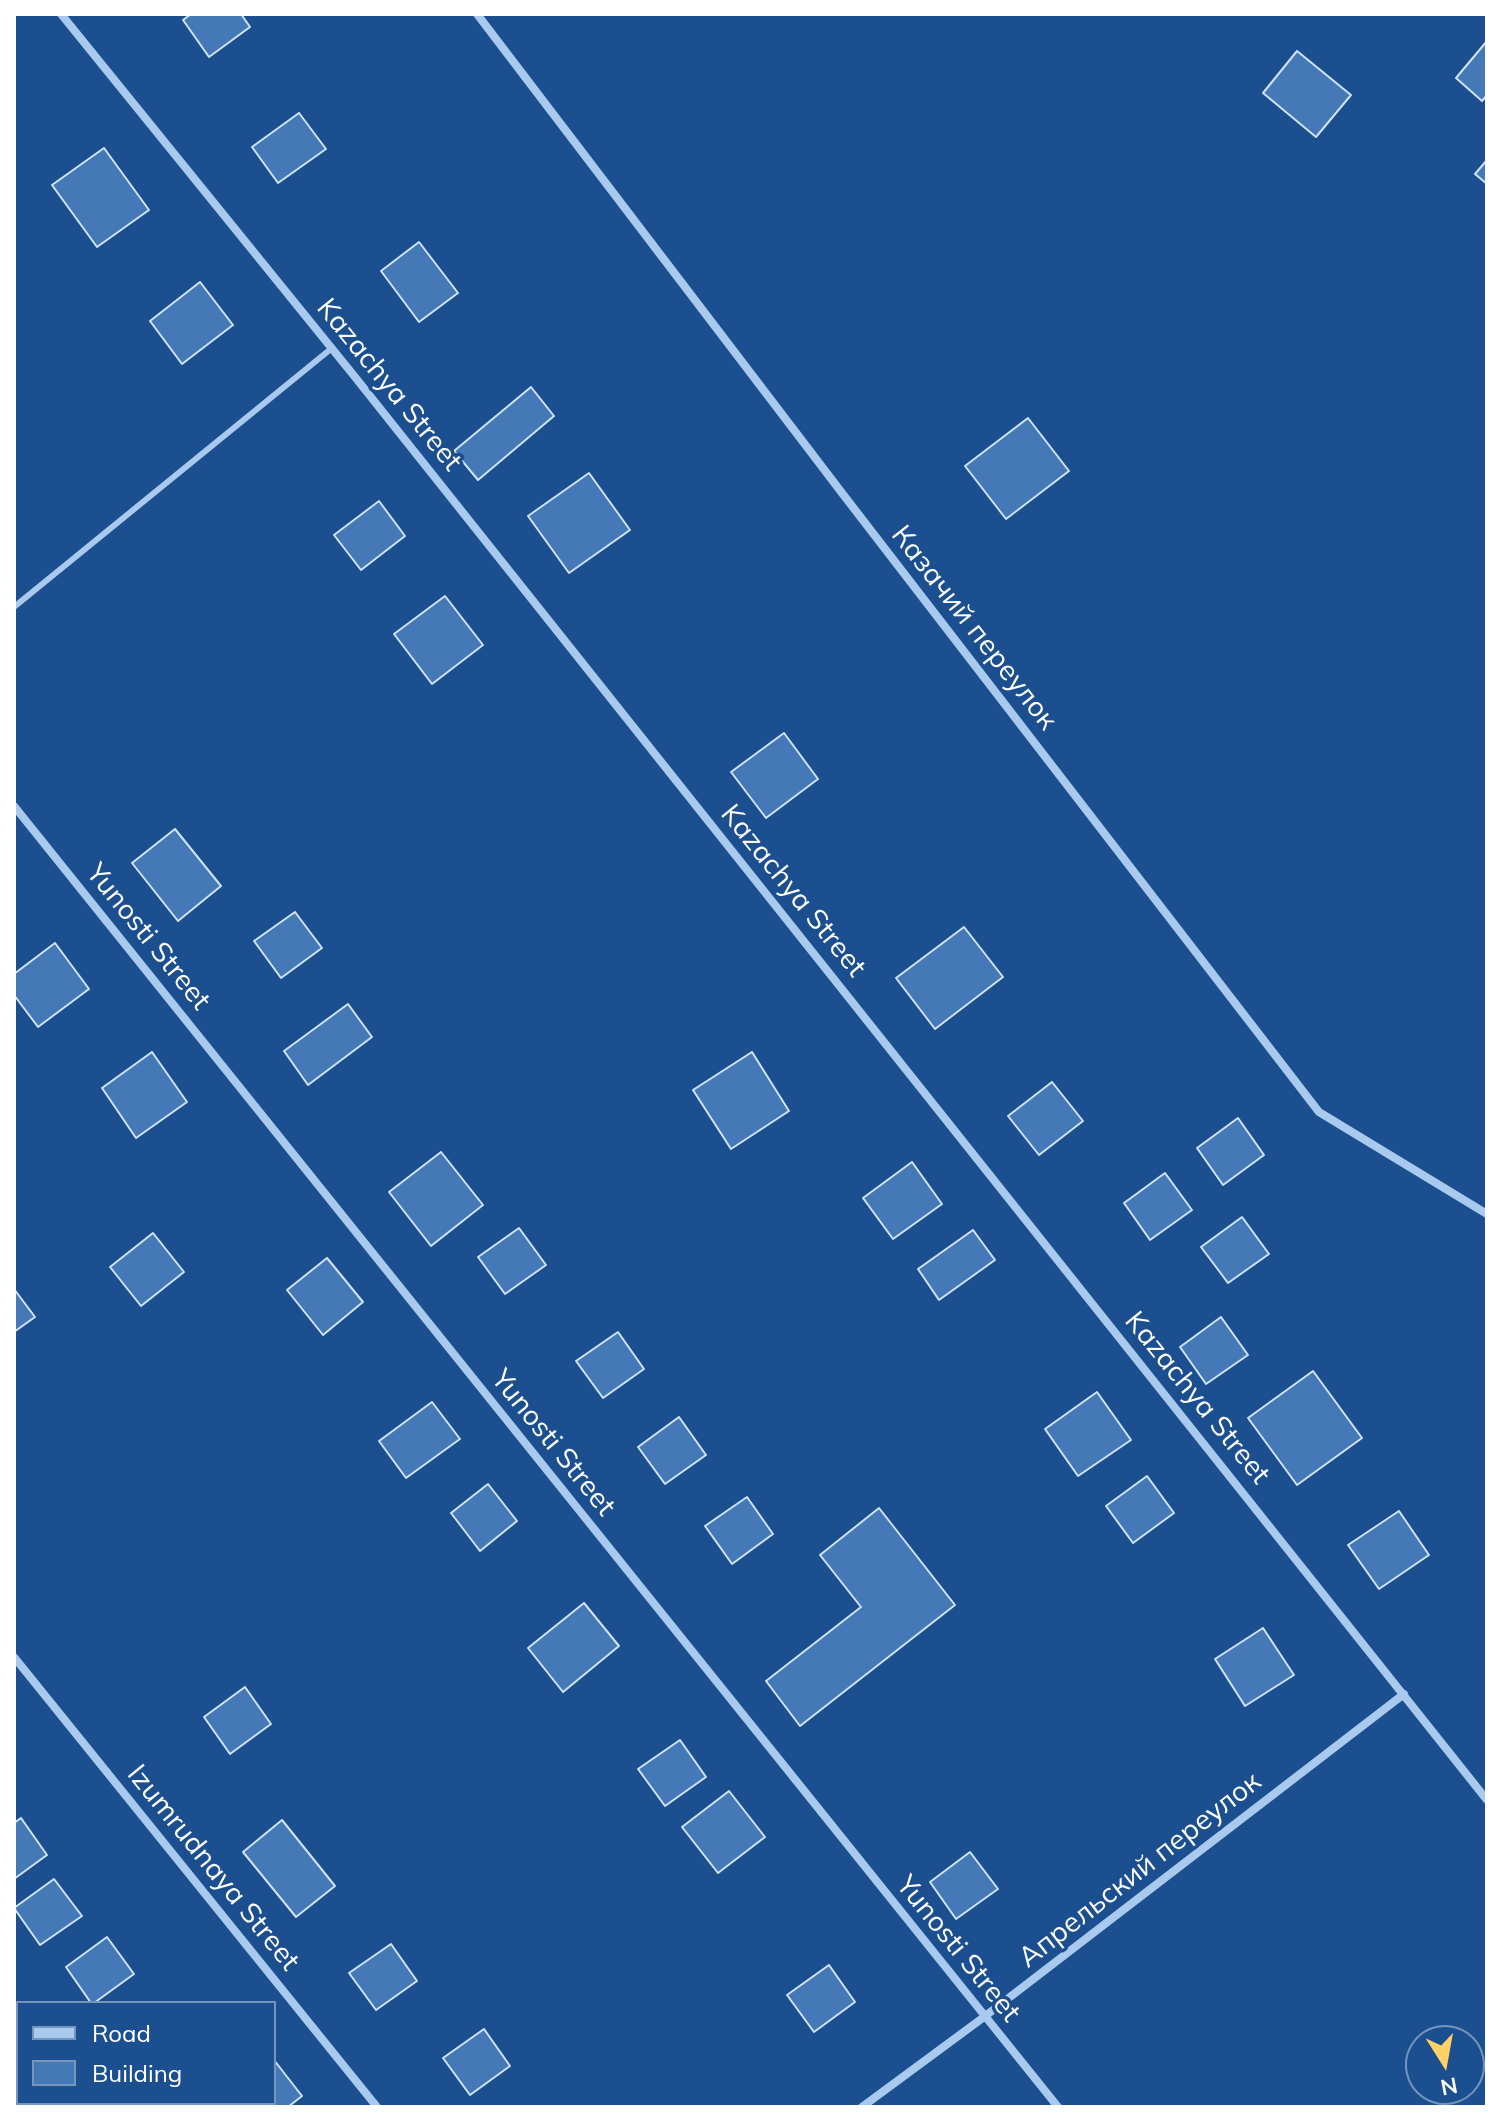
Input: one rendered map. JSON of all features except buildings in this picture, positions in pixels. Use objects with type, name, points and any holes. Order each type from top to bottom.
[{"type":"street","name":"Kazachya Street","points":[[61,14],[332,348],[1487,1800]]},
{"type":"street","name":"Казачий переулок","points":[[477,14],[1319,1112],[1487,1214]]},
{"type":"street","name":"Yunosti Street","points":[[14,806],[1058,2107]]},
{"type":"street","name":"Izumrudnaya Street","points":[[14,1657],[377,2107]]},
{"type":"street","name":"Апрельский переулок","points":[[862,2107],[1404,1694]]},
{"type":"lane","points":[[14,607],[332,348]]}]
